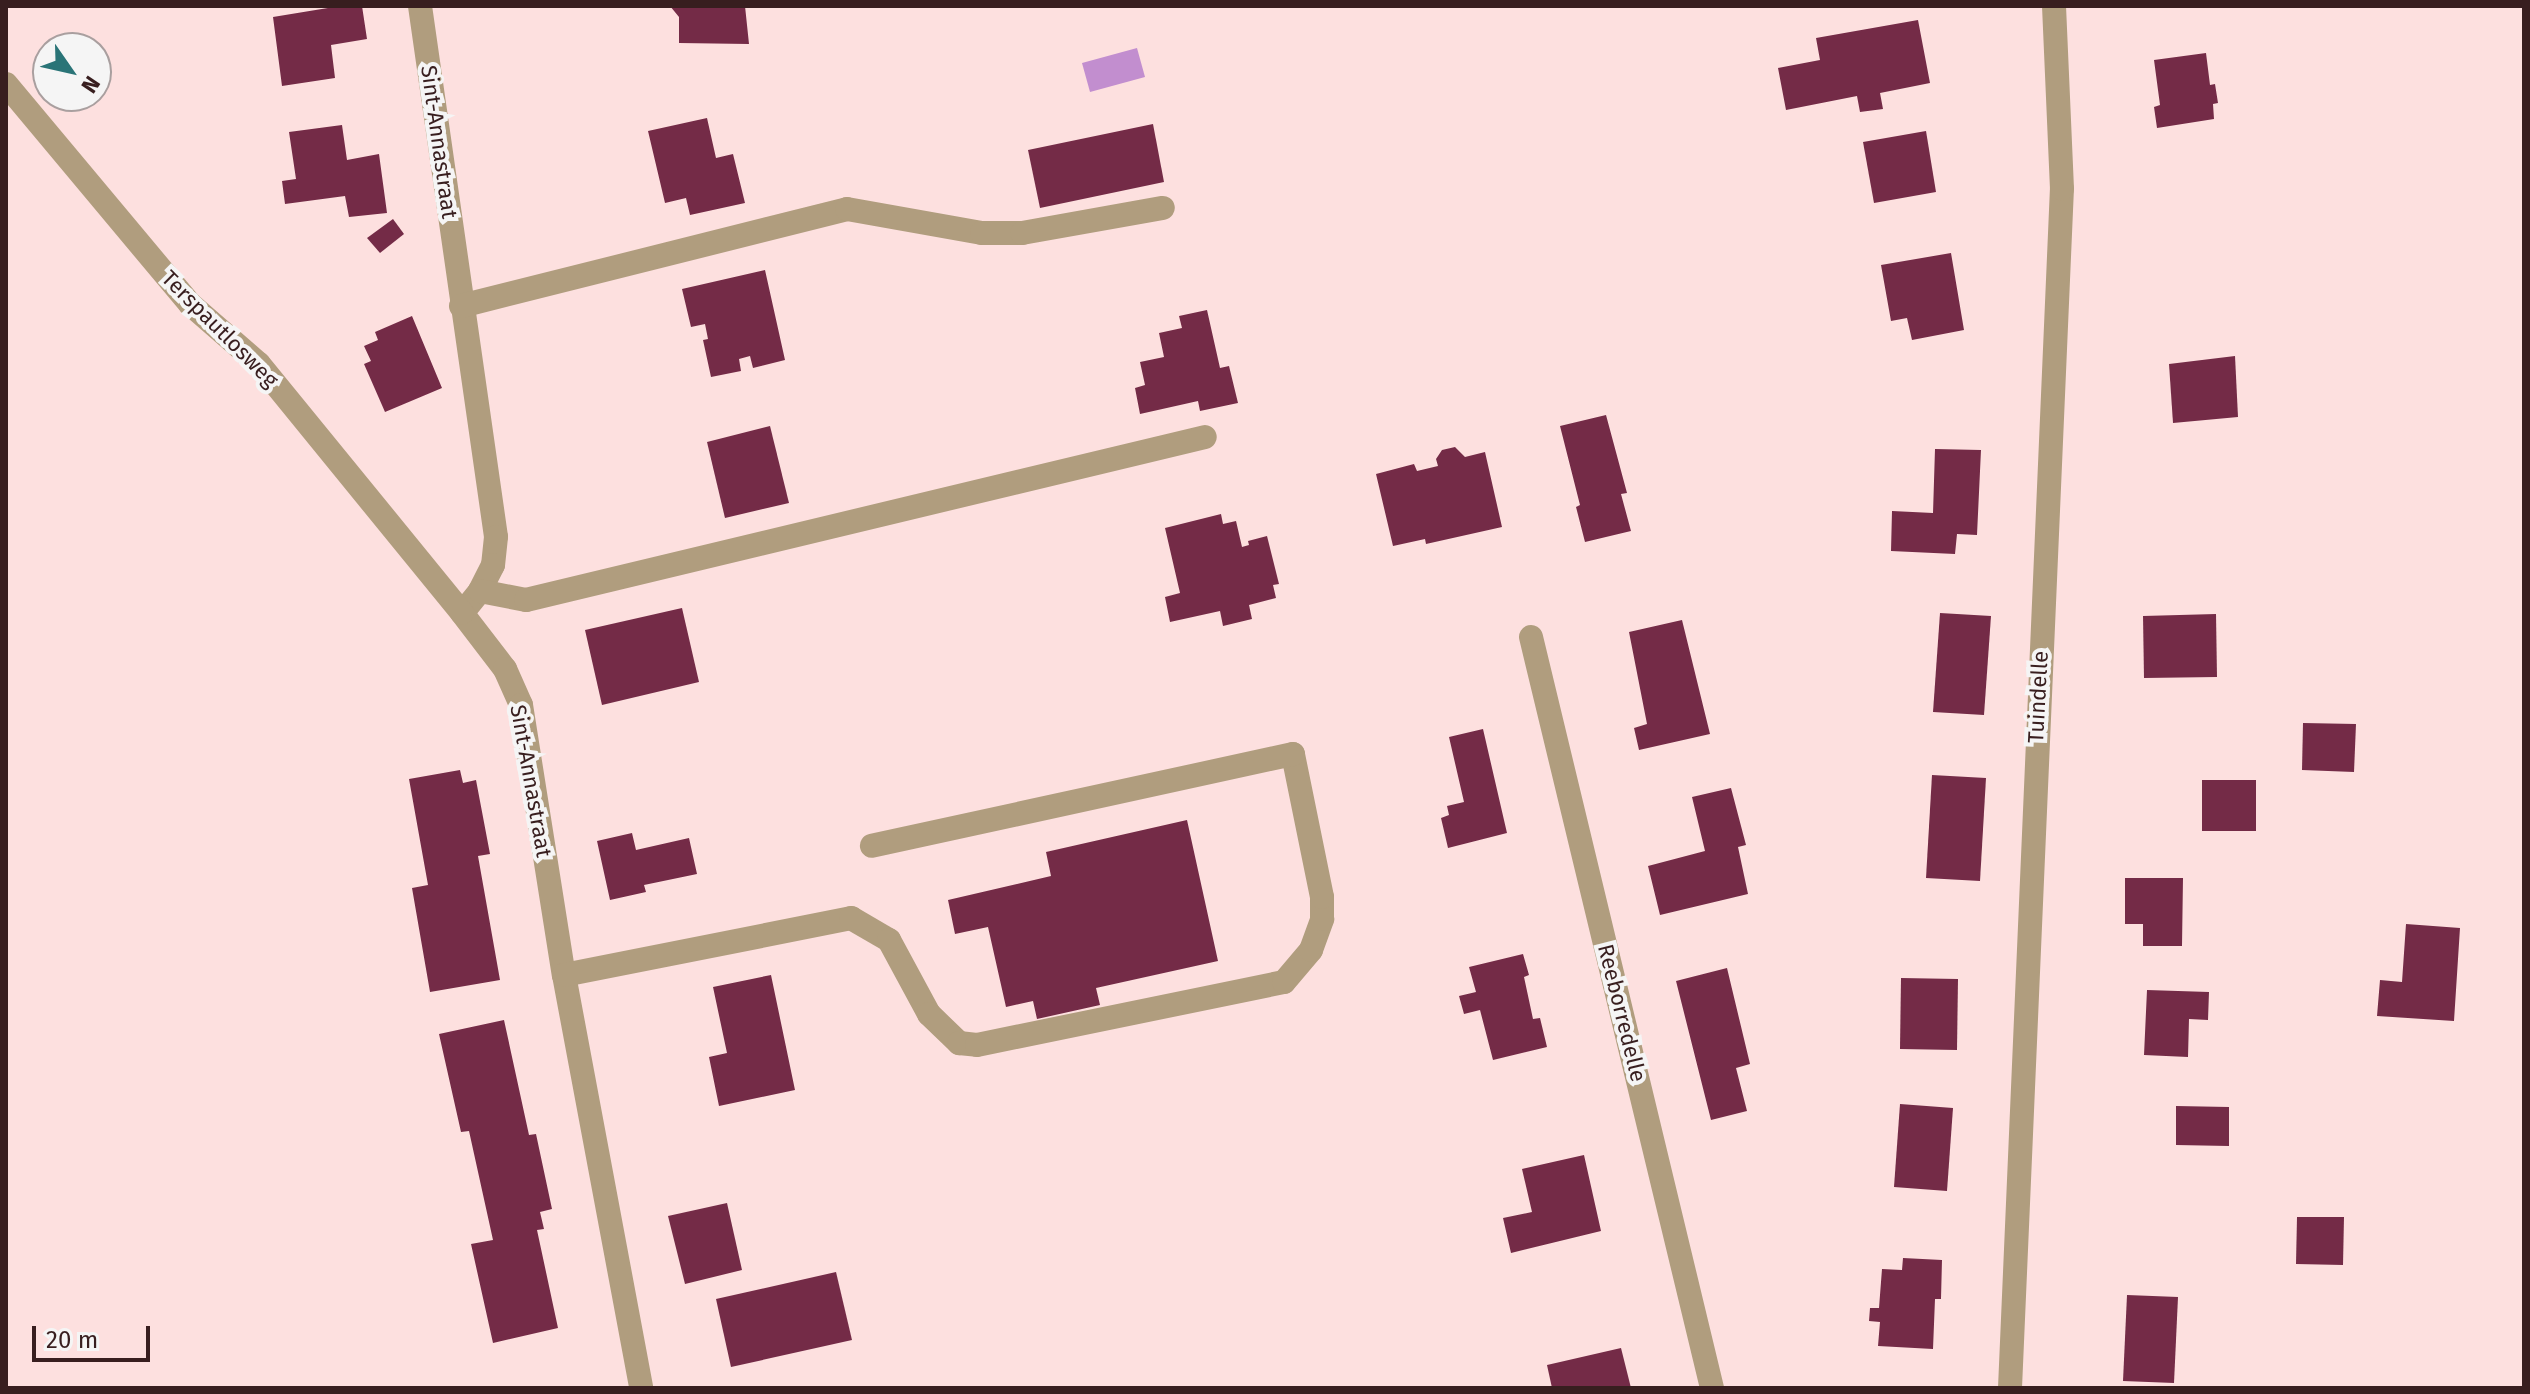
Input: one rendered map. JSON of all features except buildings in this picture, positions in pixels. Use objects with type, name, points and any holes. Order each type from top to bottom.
[{"type":"street","name":"Sint-Annastraat","points":[[420,6],[496,537],[493,565],[480,591],[462,613],[505,669],[521,705],[564,975],[641,1388]]},
{"type":"street","name":"Tuindelle","points":[[2010,1388],[2062,189],[2054,6]]},
{"type":"street","name":"Terspautlosweg","points":[[6,84],[190,304],[259,364],[462,613]]},
{"type":"street","points":[[461,306],[847,209],[982,233],[1022,233],[1163,208]]},
{"type":"street","points":[[480,591],[526,600],[1205,437]]},
{"type":"street","name":"Reeborredelle","points":[[1531,637],[1712,1388]]},
{"type":"street","points":[[564,975],[851,918],[889,940],[929,1014],[959,1043],[977,1045],[1284,982],[1311,950],[1322,919],[1322,897],[1293,754],[872,846]]},
{"type":"shaded area","points":[[1137,48],[1145,77],[1090,92],[1082,63]]}]
